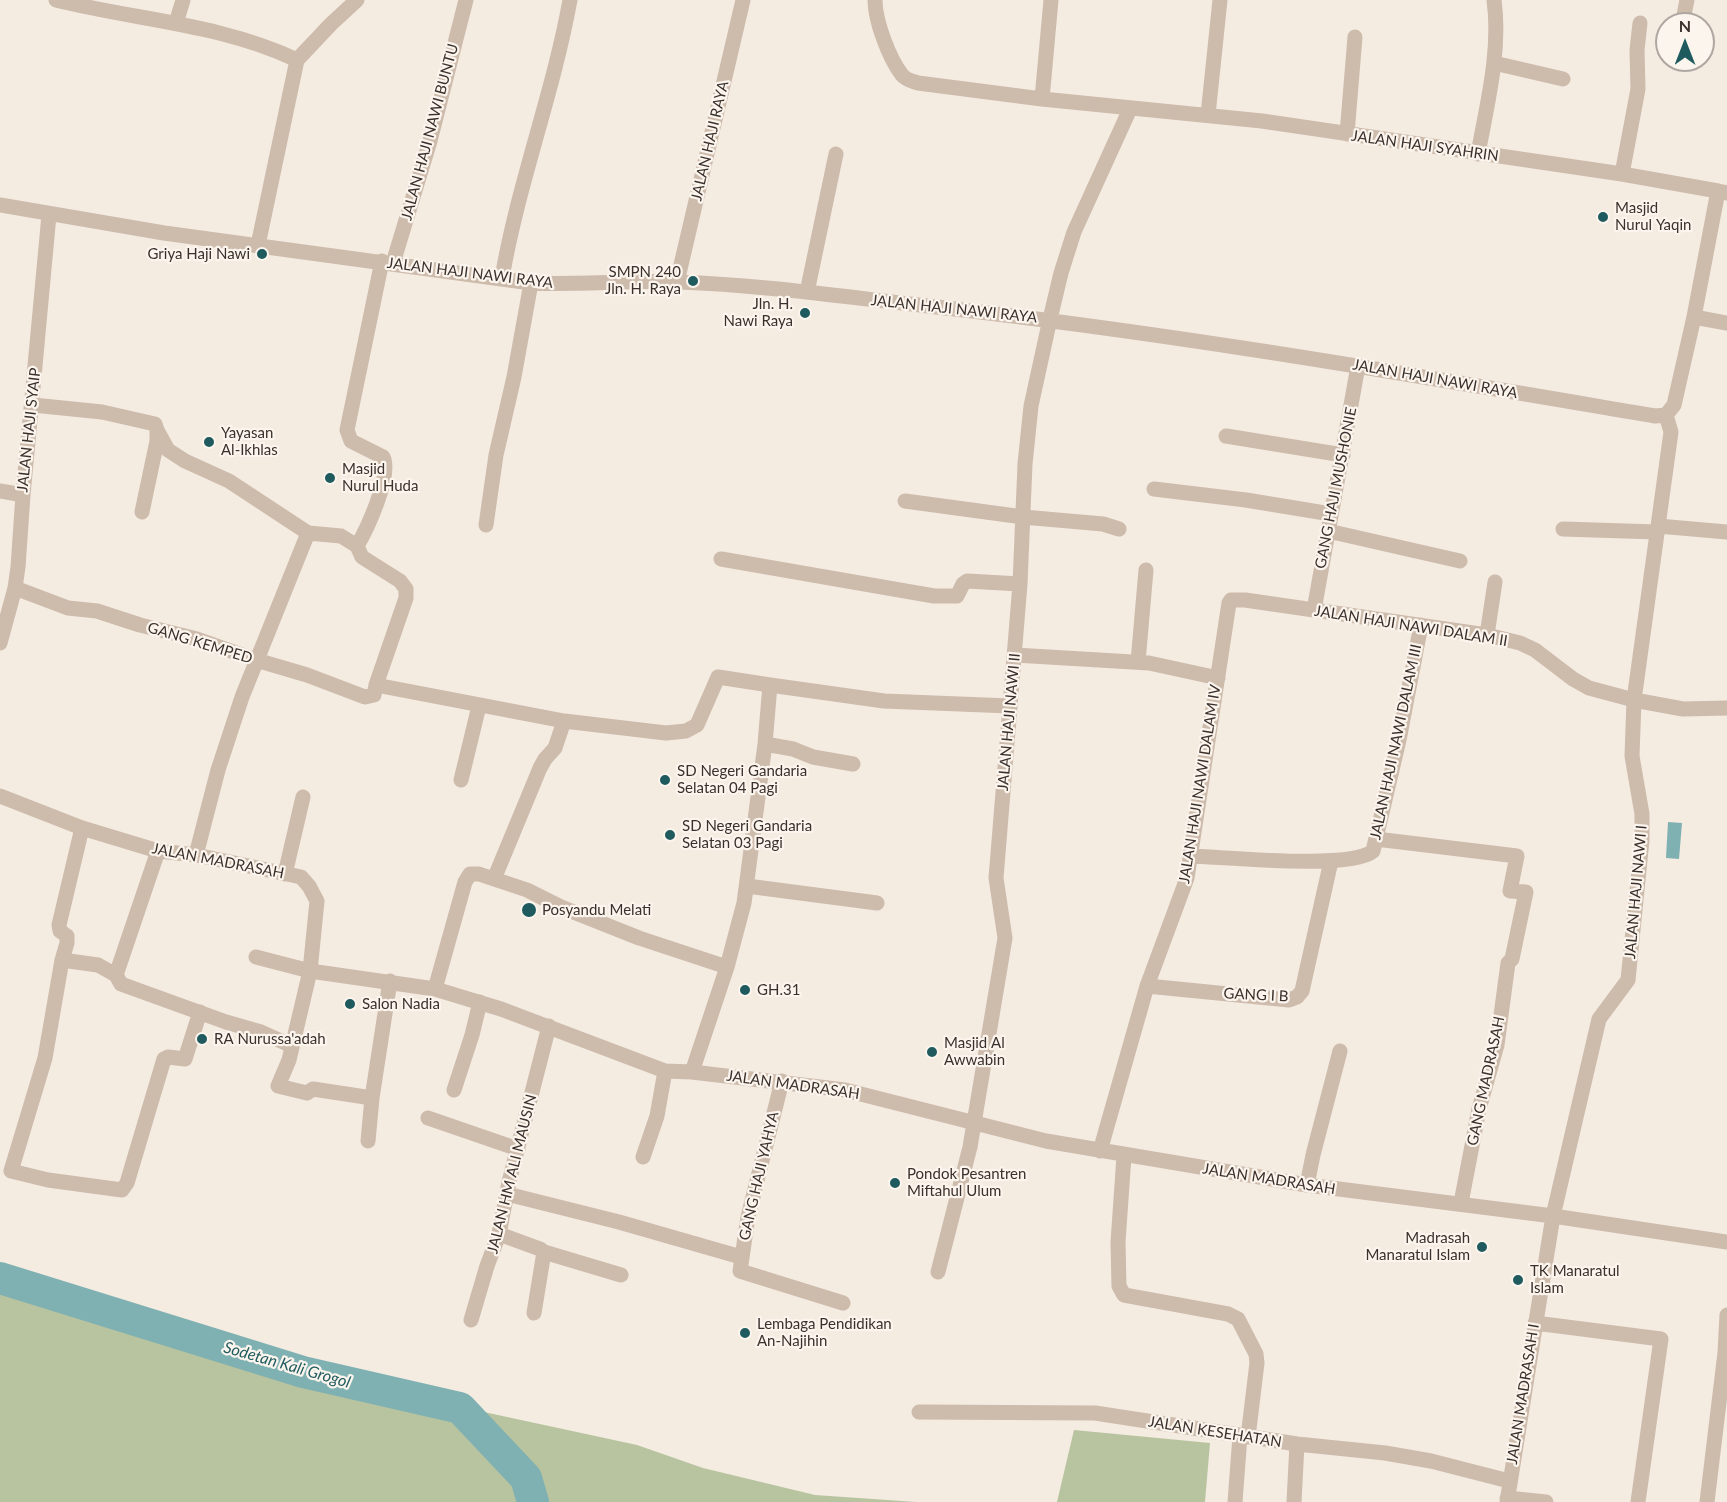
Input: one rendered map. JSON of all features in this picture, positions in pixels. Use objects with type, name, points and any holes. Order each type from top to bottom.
[{"type":"street","points":[[56,0],[92,9],[176,23],[256,42],[297,60]]},
{"type":"street","points":[[176,23],[183,0]]},
{"type":"street","points":[[258,245],[297,60],[357,0]]},
{"type":"street","name":"JALAN HAJI NAWI BUNTU","points":[[357,546],[372,519],[385,469],[383,457],[351,441],[347,430],[388,262],[430,141],[466,0]]},
{"type":"street","points":[[502,278],[519,195],[553,75],[570,0]]},
{"type":"street","name":"JALAN HAJI RAYA","points":[[677,282],[743,0]]},
{"type":"street","name":"JALAN HAJI SYAHRIN","points":[[875,0],[877,20],[896,65],[908,80],[918,83],[1130,109],[1208,115],[1622,174],[1723,192]]},
{"type":"street","points":[[1042,99],[1051,0]]},
{"type":"street","points":[[1208,115],[1220,0]]},
{"type":"street","points":[[1478,154],[1494,63],[1497,23],[1494,0]]},
{"type":"street","points":[[1622,174],[1638,89],[1637,50],[1640,23]]},
{"type":"street","points":[[1347,134],[1355,37]]},
{"type":"street","points":[[1494,63],[1563,79]]},
{"type":"street","points":[[1050,319],[1074,232],[1130,109]]},
{"type":"street","points":[[807,292],[836,154]]},
{"type":"street","points":[[1666,415],[1674,405],[1723,192]]},
{"type":"street","name":"JALAN HAJI NAWI RAYA","points":[[0,206],[531,283],[573,285],[677,282],[807,292],[1050,319],[1359,366],[1655,416],[1666,415]]},
{"type":"street","name":"JALAN HAJI SYAIP","points":[[0,643],[15,588],[49,214]]},
{"type":"street","points":[[486,525],[496,455],[514,377],[531,283]]},
{"type":"street","points":[[1694,317],[1727,323]]},
{"type":"street","name":"JALAN HAJI NAWI II","points":[[938,1272],[970,1147],[1005,938],[996,878],[1020,584],[1025,464],[1031,406],[1050,319]]},
{"type":"street","name":"GANG HAJI MUSHONIE","points":[[1314,610],[1359,366]]},
{"type":"street","points":[[33,405],[102,412],[151,422],[168,450],[185,461],[229,481],[308,533],[340,536],[357,546],[362,557],[400,581],[406,589],[406,598],[376,685],[564,721],[666,733],[686,731],[697,725],[718,677],[856,698],[916,703],[1010,706]]},
{"type":"street","name":"JALAN HAJI NAWI I","points":[[1553,1216],[1599,1019],[1628,980],[1642,823],[1632,756],[1634,700],[1671,432],[1666,415]]},
{"type":"street","points":[[142,512],[156,449],[157,430]]},
{"type":"street","points":[[1226,436],[1343,455]]},
{"type":"street","points":[[1154,489],[1246,500],[1331,514]]},
{"type":"street","points":[[0,490],[23,495]]},
{"type":"street","points":[[905,501],[1023,517],[1103,524],[1119,529]]},
{"type":"street","points":[[1563,529],[1727,532]]},
{"type":"street","points":[[1328,531],[1460,561]]},
{"type":"street","points":[[196,855],[218,770],[256,660],[308,533]]},
{"type":"street","points":[[720,559],[934,596],[957,596],[967,581],[1020,584]]},
{"type":"street","points":[[1138,662],[1146,570]]},
{"type":"street","points":[[1487,635],[1495,582]]},
{"type":"street","name":"GANG KEMPED","points":[[15,588],[68,608],[107,613],[140,625],[197,639],[307,675],[365,697],[374,695],[376,685]]},
{"type":"street","name":"JALAN HAJI NAWI DALAM IV","points":[[1100,1151],[1147,986],[1187,878],[1229,603],[1236,599],[1245,600]]},
{"type":"street","name":"JALAN HAJI NAWI DALAM II","points":[[1245,600],[1487,635],[1535,650],[1573,680],[1589,688],[1634,700],[1683,709],[1727,708]]},
{"type":"street","name":"JALAN HAJI NAWI DALAM III","points":[[1331,861],[1373,851],[1399,740],[1421,626]]},
{"type":"street","points":[[1015,655],[1138,662],[1218,678]]},
{"type":"street","points":[[692,1072],[741,918],[765,744],[770,685]]},
{"type":"street","points":[[461,780],[479,706]]},
{"type":"street","points":[[494,879],[540,768],[544,759],[555,748],[564,721]]},
{"type":"street","points":[[765,744],[793,748],[813,757],[853,764]]},
{"type":"street","name":"JALAN MADRASAH","points":[[0,796],[82,828],[158,851],[196,855],[301,877],[317,901],[310,971],[435,989],[549,1026],[665,1071],[782,1081],[845,1090],[973,1124],[1124,1156],[1307,1185],[1461,1203],[1727,1242]]},
{"type":"street","points":[[285,874],[303,797]]},
{"type":"street","points":[[82,828],[59,925],[60,931],[67,936],[67,943],[45,1058],[11,1171],[48,1180],[122,1190],[127,1183],[164,1059],[168,1057],[185,1059],[200,1012]]},
{"type":"street","name":"GANG MADRASAH","points":[[1376,839],[1517,856],[1510,891],[1526,892],[1512,959],[1508,963],[1497,1045],[1479,1109],[1461,1203]]},
{"type":"street","points":[[117,975],[158,851]]},
{"type":"street","points":[[1191,856],[1331,861]]},
{"type":"street","name":"GANG I B","points":[[1147,986],[1289,1000],[1297,997],[1302,991],[1331,861]]},
{"type":"street","points":[[435,989],[465,882],[470,874],[479,874],[527,890],[561,907],[639,938],[727,967]]},
{"type":"street","points":[[747,886],[877,903]]},
{"type":"street","points":[[256,957],[310,971],[290,1053],[278,1084],[279,1087],[307,1093],[313,1089],[372,1098]]},
{"type":"street","points":[[62,960],[98,965],[117,975],[121,984],[261,1032],[290,1053]]},
{"type":"street","points":[[368,1141],[372,1098],[390,981]]},
{"type":"street","points":[[454,1090],[480,1002]]},
{"type":"street","name":"JALAN HM ALI MAUSIN","points":[[471,1320],[499,1234],[549,1026]]},
{"type":"street","points":[[1307,1185],[1340,1051]]},
{"type":"street","points":[[643,1157],[657,1116],[665,1071]]},
{"type":"street","name":"GANG HAJI YAHYA","points":[[741,1264],[748,1217],[782,1081]]},
{"type":"street","points":[[428,1119],[518,1149]]},
{"type":"street","points":[[1124,1156],[1118,1242],[1119,1286],[1124,1295],[1228,1314],[1238,1318],[1256,1354],[1257,1363],[1235,1502]]},
{"type":"street","points":[[507,1194],[619,1222],[741,1264],[843,1303]]},
{"type":"street","name":"JALAN MADRASAH I","points":[[1507,1500],[1553,1216]]},
{"type":"street","points":[[499,1234],[544,1252],[621,1275]]},
{"type":"street","points":[[534,1313],[544,1252]]},
{"type":"street","points":[[1707,1502],[1725,1353],[1727,1315]]},
{"type":"street","points":[[1535,1323],[1661,1340],[1638,1502]]},
{"type":"street","name":"JALAN KESEHATAN","points":[[919,1412],[1095,1413],[1244,1437],[1409,1457],[1509,1481]]},
{"type":"street","points":[[1294,1502],[1297,1444]]},
{"type":"street","points":[[1507,1500],[1546,1502]]},
{"type":"green space","points":[[0,1278],[303,1373],[637,1445],[703,1468],[815,1495],[916,1502],[0,1502]]},
{"type":"green space","points":[[1074,1430],[1210,1443],[1205,1502],[1057,1502]]},
{"type":"water","points":[[1668,822],[1682,823],[1679,859],[1666,858]]},
{"type":"waterway","name":"Sodetan Kali Grogol","points":[[0,1278],[303,1372],[460,1408],[526,1478],[533,1502]]},
{"type":"place","name":"Masjid Nurul Yaqin","points":[[1603,217]]},
{"type":"place","name":"Griya Haji Nawi","points":[[262,254]]},
{"type":"place","name":"SMPN 240 Jln. H. Raya","points":[[693,281]]},
{"type":"place","name":"Jln. H. Nawi Raya","points":[[805,313]]},
{"type":"place","name":"Yayasan Al-Ikhlas","points":[[209,442]]},
{"type":"place","name":"Masjid Nurul Huda","points":[[330,478]]},
{"type":"place","name":"SD Negeri Gandaria Selatan 04 Pagi","points":[[665,780]]},
{"type":"place","name":"SD Negeri Gandaria Selatan 03 Pagi","points":[[670,835]]},
{"type":"place","name":"Posyandu Melati","points":[[529,910]]},
{"type":"place","name":"GH.31","points":[[745,990]]},
{"type":"place","name":"Salon Nadia","points":[[350,1004]]},
{"type":"place","name":"RA Nurussa'adah","points":[[202,1039]]},
{"type":"place","name":"Masjid Al Awwabin","points":[[932,1052]]},
{"type":"place","name":"Pondok Pesantren Miftahul Ulum","points":[[895,1183]]},
{"type":"place","name":"Madrasah Manaratul Islam","points":[[1482,1247]]},
{"type":"place","name":"TK Manaratul Islam","points":[[1518,1280]]},
{"type":"place","name":"Lembaga Pendidikan An-Najihin","points":[[745,1333]]}]
